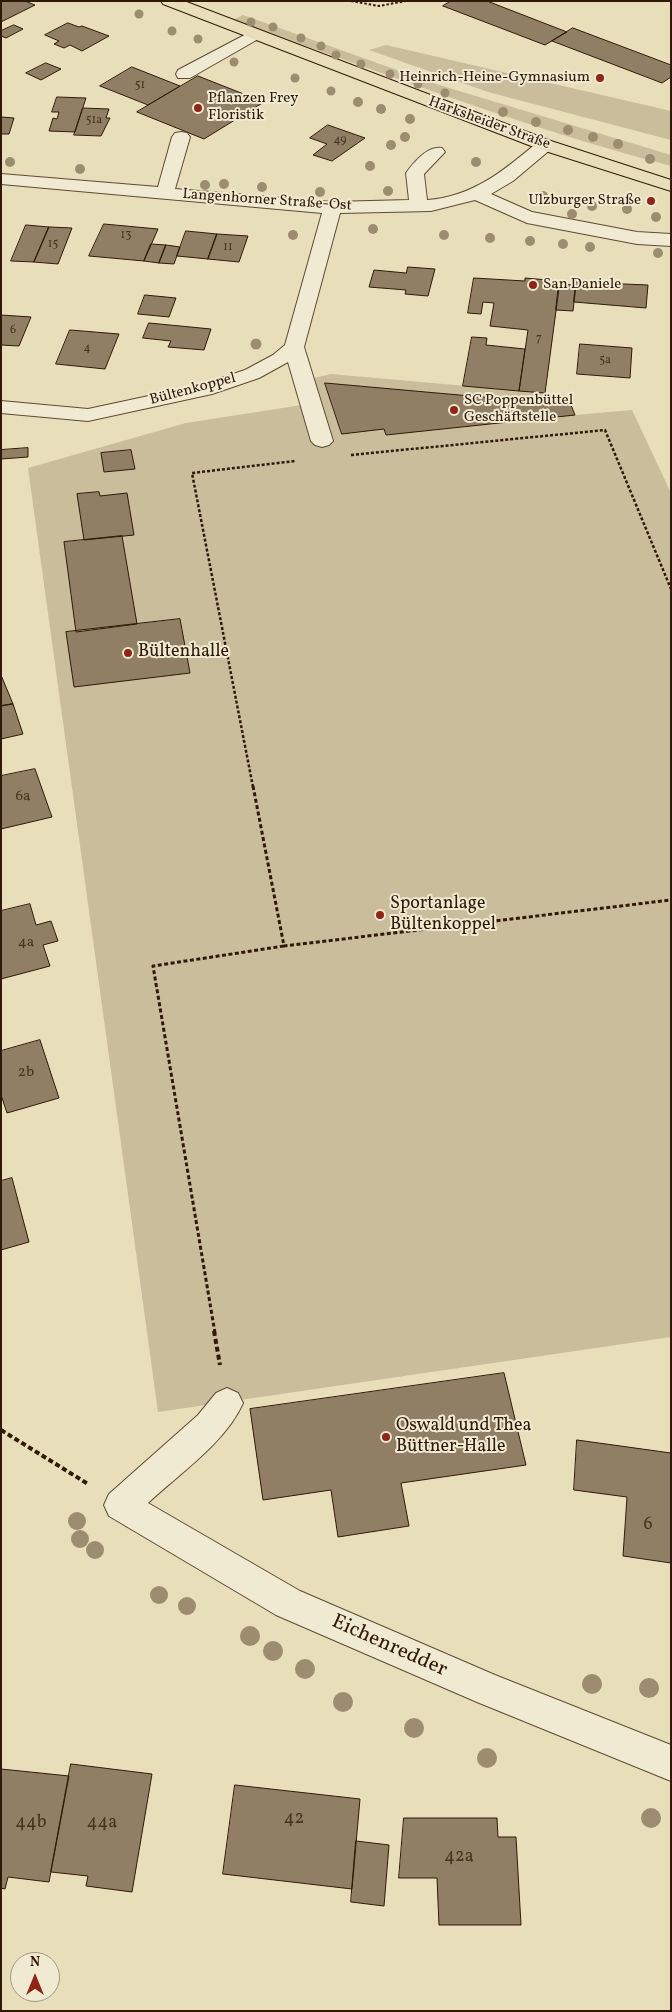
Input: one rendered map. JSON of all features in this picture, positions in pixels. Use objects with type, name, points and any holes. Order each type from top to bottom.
[{"type":"main road","name":"Harksheider Straße","points":[[169,1],[545,146],[671,186]]},
{"type":"street","points":[[184,74],[254,35]]},
{"type":"street","points":[[164,193],[181,137]]},
{"type":"street","name":"Langenhorner Straße-Ost","points":[[1,179],[332,208],[419,205],[459,200],[477,194],[506,177],[545,146]]},
{"type":"street","points":[[419,205],[415,173],[436,152]]},
{"type":"street","points":[[477,194],[527,217],[637,238],[671,240]]},
{"type":"street","points":[[322,441],[294,347],[332,208]]},
{"type":"street","name":"Bültenkoppel","points":[[1,407],[88,415],[205,390],[252,374],[280,359],[294,347]]},
{"type":"street","points":[[121,1505],[210,1426],[226,1403]]},
{"type":"street","name":"Eichenredder","points":[[121,1505],[288,1603],[489,1690],[671,1763]]},
{"type":"path","points":[[351,1],[361,5],[396,6],[406,1]]},
{"type":"path","points":[[347,455],[605,430],[671,589]]},
{"type":"path","points":[[284,946],[192,473],[298,460]]},
{"type":"path","points":[[226,1403],[153,966],[284,946],[671,900]]},
{"type":"path","points":[[1,1430],[121,1505]]},
{"type":"shaded area","points":[[243,15],[436,84],[671,155],[671,166],[615,151],[505,116],[233,20]]},
{"type":"shaded area","points":[[386,45],[671,111],[671,140],[488,92],[369,50]]},
{"type":"shaded area","name":"Sportanlage Bültenkoppel","points":[[331,374],[567,395],[575,415],[632,410],[671,493],[671,1337],[158,1412],[28,468],[186,423],[321,402],[314,378]]},
{"type":"building","points":[[1,1],[25,1],[35,5],[1,22]]},
{"type":"building","points":[[451,1],[487,1],[567,32],[545,45],[443,6]]},
{"type":"building","points":[[68,23],[109,36],[82,51],[70,45],[64,48],[54,44],[59,41],[45,35]]},
{"type":"building","points":[[14,25],[23,29],[6,38],[1,36],[1,31]]},
{"type":"building","points":[[573,28],[671,65],[671,77],[662,83],[552,41]]},
{"type":"building","points":[[46,63],[61,69],[41,80],[26,73]]},
{"type":"building","points":[[132,67],[180,86],[148,105],[100,86]]},
{"type":"building","name":"Pflanzen Frey Floristik","points":[[198,76],[264,102],[204,139],[137,112]]},
{"type":"building","points":[[57,97],[86,98],[75,132],[49,131],[53,118],[57,119],[59,112],[52,112]]},
{"type":"building","points":[[83,108],[109,109],[106,118],[110,118],[101,136],[74,135]]},
{"type":"building","points":[[1,117],[14,118],[9,134],[1,134]]},
{"type":"building","points":[[328,125],[365,138],[332,161],[313,155],[327,144],[310,138]]},
{"type":"building","points":[[104,224],[158,229],[144,261],[89,256]]},
{"type":"building","points":[[26,225],[49,227],[34,262],[11,261]]},
{"type":"building","points":[[49,227],[72,228],[58,264],[34,262]]},
{"type":"building","points":[[186,231],[217,234],[208,259],[177,256]]},
{"type":"building","points":[[217,234],[248,236],[239,262],[208,259]]},
{"type":"building","points":[[151,244],[166,245],[159,263],[144,261]]},
{"type":"building","points":[[166,245],[180,247],[174,264],[159,263]]},
{"type":"building","points":[[408,267],[435,269],[428,296],[405,294],[406,290],[369,287],[374,270],[406,273]]},
{"type":"building","points":[[474,278],[525,281],[525,278],[560,281],[545,393],[519,391],[528,330],[490,326],[494,303],[483,302],[481,314],[468,313]]},
{"type":"building","points":[[576,282],[648,285],[646,308],[574,302]]},
{"type":"building","points":[[559,284],[576,285],[573,311],[556,310]]},
{"type":"building","points":[[145,295],[176,298],[169,317],[138,314]]},
{"type":"building","points":[[1,315],[31,317],[19,346],[1,345]]},
{"type":"building","points":[[149,323],[211,329],[204,350],[168,347],[171,341],[143,338]]},
{"type":"building","points":[[70,330],[119,334],[105,369],[56,364]]},
{"type":"building","points":[[472,337],[487,338],[486,345],[525,349],[519,391],[463,386]]},
{"type":"building","points":[[580,344],[632,348],[630,378],[577,374]]},
{"type":"building","name":"SC Poppenbüttel Geschäftstelle","points":[[325,383],[571,405],[575,415],[386,435],[384,429],[342,434]]},
{"type":"building","points":[[28,448],[28,457],[1,459],[1,450]]},
{"type":"building","points":[[131,450],[135,469],[104,472],[101,453]]},
{"type":"building","points":[[99,492],[100,496],[127,493],[134,535],[84,540],[77,494]]},
{"type":"building","points":[[122,536],[137,624],[76,632],[64,542]]},
{"type":"building","name":"Bültenhalle","points":[[180,619],[190,673],[74,687],[66,632]]},
{"type":"building","points":[[1,675],[13,704],[1,706]]},
{"type":"building","points":[[13,704],[23,734],[1,739],[1,706]]},
{"type":"building","points":[[35,769],[52,817],[1,829],[1,776]]},
{"type":"building","points":[[30,904],[36,925],[51,921],[58,941],[43,945],[50,966],[1,979],[1,911]]},
{"type":"building","points":[[40,1040],[59,1098],[7,1113],[1,1095],[1,1051]]},
{"type":"building","points":[[12,1178],[29,1242],[1,1250],[1,1181]]},
{"type":"building","name":"Oswald und Thea Büttner-Halle","points":[[504,1373],[526,1465],[401,1483],[409,1526],[338,1537],[331,1490],[263,1500],[250,1409]]},
{"type":"building","points":[[577,1440],[671,1453],[671,1563],[623,1556],[627,1497],[574,1490]]},
{"type":"building","points":[[71,1764],[152,1774],[132,1892],[86,1886],[88,1876],[51,1872]]},
{"type":"building","points":[[1,1769],[69,1776],[49,1882],[8,1877],[5,1889],[1,1888]]},
{"type":"building","points":[[235,1785],[360,1799],[352,1889],[223,1874]]},
{"type":"building","points":[[404,1818],[497,1818],[498,1837],[516,1837],[521,1925],[439,1925],[437,1878],[399,1878]]},
{"type":"building","points":[[356,1841],[389,1845],[384,1906],[351,1902]]},
{"type":"place","name":"Heinrich-Heine-Gymnasium","points":[[600,78]]},
{"type":"place","name":"Pflanzen Frey Floristik","points":[[198,108]]},
{"type":"place","name":"Ulzburger Straße","points":[[651,201]]},
{"type":"place","name":"San Daniele","points":[[533,285]]},
{"type":"place","name":"SC Poppenbüttel Geschäftstelle","points":[[454,410]]},
{"type":"place","name":"Bültenhalle","points":[[128,653]]},
{"type":"place","name":"Sportanlage Bültenkoppel","points":[[380,915]]},
{"type":"place","name":"Oswald und Thea Büttner-Halle","points":[[386,1437]]}]
